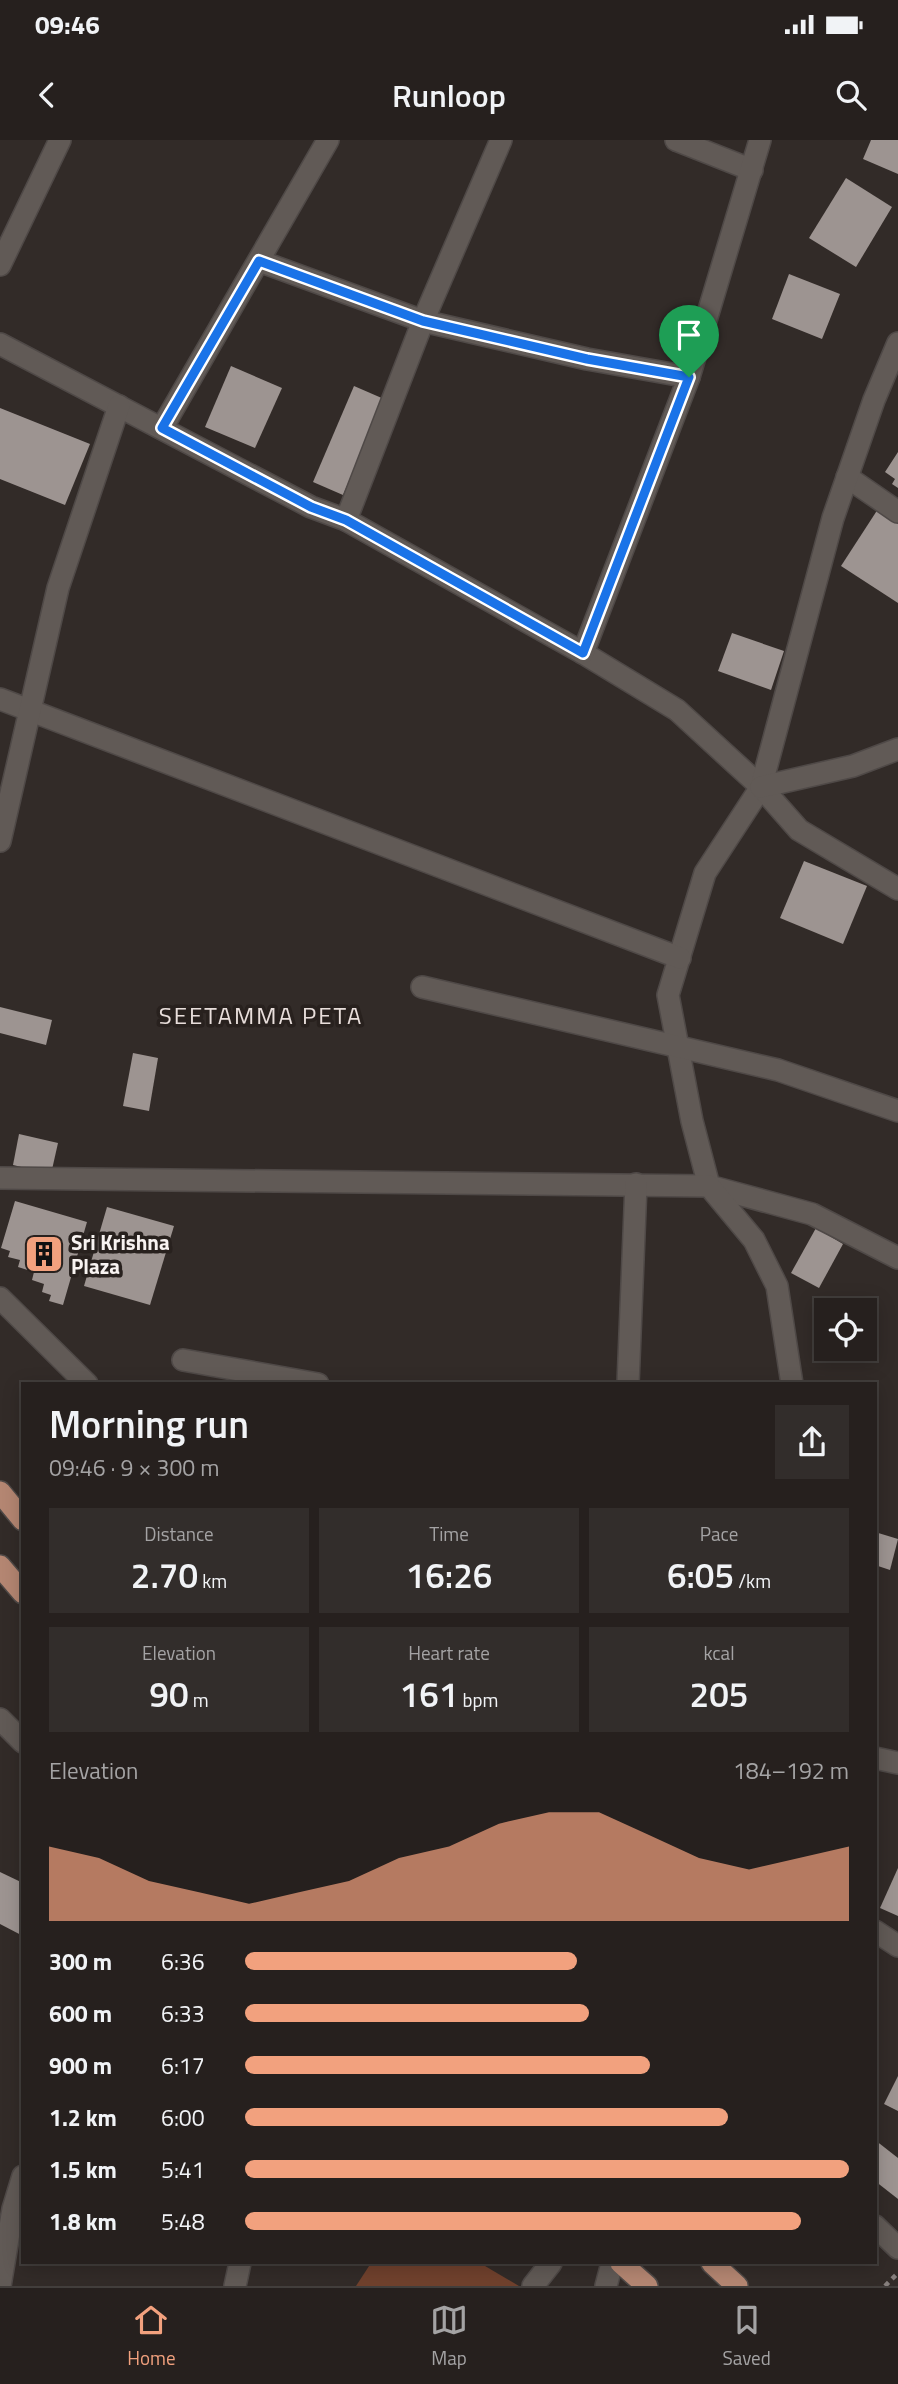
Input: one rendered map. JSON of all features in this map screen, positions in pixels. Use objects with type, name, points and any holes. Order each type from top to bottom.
[{"type":"main road","points":[[0,1493],[21,1518]]},
{"type":"main road","points":[[0,1566],[21,1591]]},
{"type":"main road","points":[[622,2264],[647,2286]]},
{"type":"main road","points":[[713,2264],[737,2286]]},
{"type":"street","points":[[0,265],[60,140]]},
{"type":"street","points":[[162,428],[328,140]]},
{"type":"street","points":[[346,520],[423,321],[501,140]]},
{"type":"street","points":[[676,140],[752,170]]},
{"type":"street","points":[[583,653],[689,377],[760,140]]},
{"type":"street","points":[[259,261],[423,321],[587,359],[689,377]]},
{"type":"street","points":[[0,344],[311,507],[346,520],[583,653],[677,710],[761,787],[799,830],[898,889]]},
{"type":"street","points":[[792,1382],[778,1286],[754,1240],[709,1186],[692,1121],[668,995],[705,873],[761,787],[846,477],[898,344]]},
{"type":"street","points":[[0,841],[58,588],[119,405]]},
{"type":"street","points":[[846,477],[898,512]]},
{"type":"street","points":[[0,699],[680,958]]},
{"type":"street","points":[[761,787],[853,765],[898,749]]},
{"type":"street","points":[[422,987],[778,1070],[898,1111]]},
{"type":"street","points":[[0,1178],[709,1186],[812,1214],[898,1258]]},
{"type":"street","points":[[628,1382],[636,1184]]},
{"type":"street","points":[[0,1298],[86,1382]]},
{"type":"street","points":[[183,1360],[307,1382]]},
{"type":"street","points":[[0,1719],[21,1740]]},
{"type":"street","points":[[877,1758],[898,1762]]},
{"type":"street","points":[[877,1932],[898,1946]]},
{"type":"street","points":[[0,2286],[13,2209],[21,2183]]},
{"type":"street","points":[[877,2228],[898,2248]]},
{"type":"street","points":[[235,2286],[240,2264]]},
{"type":"street","points":[[533,2286],[550,2264]]},
{"type":"street","points":[[606,2286],[612,2264]]},
{"type":"path","points":[[885,2286],[898,2273]]},
{"type":"shaded area","points":[[370,2264],[482,2264],[519,2286],[356,2286]]},
{"type":"building","points":[[871,140],[898,140],[898,174],[863,159]]},
{"type":"building","points":[[846,178],[892,207],[856,267],[809,238]]},
{"type":"building","points":[[789,274],[840,294],[822,339],[772,319]]},
{"type":"building","points":[[231,366],[282,388],[255,448],[205,427]]},
{"type":"building","points":[[354,386],[384,399],[343,495],[313,482]]},
{"type":"building","points":[[0,408],[90,444],[65,505],[0,479]]},
{"type":"building","points":[[898,452],[898,488],[892,484],[895,479],[885,472]]},
{"type":"building","points":[[878,509],[898,522],[898,603],[841,566]]},
{"type":"building","points":[[732,633],[784,651],[771,690],[718,671]]},
{"type":"building","points":[[804,861],[867,886],[843,944],[780,918]]},
{"type":"building","points":[[0,1007],[52,1020],[46,1045],[0,1033]]},
{"type":"building","points":[[133,1053],[158,1058],[149,1111],[123,1106]]},
{"type":"building","points":[[19,1134],[58,1143],[51,1174],[13,1165]]},
{"type":"building","name":"Sri Krishna Plaza","points":[[15,1201],[87,1222],[63,1305],[49,1301],[51,1295],[42,1292],[44,1284],[32,1280],[34,1272],[18,1267],[20,1260],[8,1257],[10,1251],[1,1248]]},
{"type":"building","points":[[107,1207],[174,1226],[150,1305],[84,1286]]},
{"type":"building","points":[[816,1228],[843,1244],[819,1288],[791,1273]]},
{"type":"building","points":[[877,1533],[898,1539],[890,1570],[877,1566]]},
{"type":"building","points":[[898,1868],[898,1916],[880,1908]]},
{"type":"building","points":[[0,1872],[21,1882],[21,1935],[0,1924]]},
{"type":"building","points":[[898,2076],[898,2111],[884,2104]]},
{"type":"building","points":[[877,2142],[898,2158],[898,2199],[877,2183]]},
{"type":"place","name":"Sri Krishna Plaza","points":[[44,1254]]},
{"type":"district","name":"SEETAMMA PETA","points":[[261,1015]]},
{"type":"route","points":[[259,261],[423,321],[587,359],[689,377],[583,653],[346,520],[311,507],[162,428],[259,261]]}]
